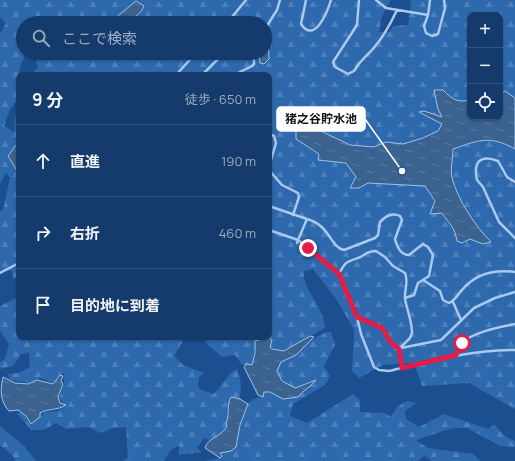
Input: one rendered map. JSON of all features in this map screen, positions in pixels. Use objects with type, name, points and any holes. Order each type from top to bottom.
[{"type":"street","points":[[233,16],[246,0]]},
{"type":"street","points":[[272,18],[277,10],[280,0]]},
{"type":"street","points":[[306,0],[301,24],[304,28],[310,30],[316,28],[323,21],[331,0]]},
{"type":"street","points":[[359,0],[357,25],[333,62],[335,67],[348,74],[354,71],[360,61],[377,44],[389,27],[397,10]]},
{"type":"street","points":[[376,0],[382,6],[428,15]]},
{"type":"street","points":[[430,0],[424,29],[430,35],[436,36],[438,34],[444,11],[444,0]]},
{"type":"street","points":[[179,72],[190,60]]},
{"type":"street","points":[[205,72],[217,60]]},
{"type":"street","points":[[240,72],[252,66],[254,60]]},
{"type":"street","points":[[272,135],[276,140],[272,156]]},
{"type":"street","points":[[515,182],[507,177],[504,167],[498,161],[486,158],[477,163],[477,180],[483,187],[499,222],[515,238]]},
{"type":"street","points":[[272,172],[282,185],[298,193],[299,197],[293,215]]},
{"type":"street","points":[[272,207],[307,219],[327,230],[337,247],[344,250],[375,238],[378,235],[380,222],[390,214],[400,216],[402,220],[395,239],[401,252],[409,255],[423,244],[428,247],[433,256],[431,273],[418,283],[414,295],[405,298]]},
{"type":"street","points":[[298,242],[307,219]]},
{"type":"street","points":[[272,231],[298,242],[339,274],[357,317],[361,334],[374,367],[383,371],[456,355],[495,350],[515,350]]},
{"type":"street","points":[[339,274],[347,262],[360,258],[366,252],[379,251],[393,266],[405,274],[407,282],[405,298],[408,305],[412,333],[410,338],[399,349]]},
{"type":"street","points":[[0,273],[16,265]]},
{"type":"street","points":[[453,302],[463,288],[479,275],[499,270],[515,272]]},
{"type":"street","points":[[423,280],[440,291],[445,301],[449,303],[453,302]]},
{"type":"street","points":[[399,349],[441,340],[447,337],[461,320],[474,308],[485,302],[515,292]]},
{"type":"street","points":[[453,302],[461,320]]},
{"type":"street","points":[[357,317],[382,328],[392,344],[399,349],[402,368]]},
{"type":"street","points":[[456,355],[462,343],[470,338],[494,328],[515,324]]},
{"type":"green space","points":[[0,0],[391,0],[382,16],[379,32],[389,32],[393,26],[408,25],[411,0],[515,0],[515,98],[505,91],[503,92],[503,12],[467,12],[467,101],[458,101],[443,90],[434,90],[438,109],[442,118],[424,111],[419,112],[442,124],[438,131],[423,138],[403,144],[386,142],[374,147],[350,145],[321,131],[296,139],[319,154],[318,160],[346,163],[356,177],[351,188],[359,188],[368,183],[425,186],[449,224],[455,229],[457,241],[470,239],[483,244],[490,242],[468,212],[454,185],[451,171],[453,149],[484,140],[491,140],[506,144],[515,149],[515,409],[469,383],[422,386],[416,368],[409,363],[383,365],[359,378],[352,371],[354,330],[337,300],[313,269],[304,271],[304,278],[306,285],[324,320],[325,328],[284,351],[278,351],[270,347],[272,340],[272,72],[33,72],[38,68],[36,60],[272,60],[272,16],[135,16],[142,11],[136,1],[118,16],[16,16],[16,60],[23,60],[19,72],[16,72],[16,102],[10,109],[4,126],[14,132],[16,116],[16,145],[8,156],[16,169],[16,278],[13,279],[12,271],[0,270],[0,212],[3,210],[10,178],[6,173],[0,184],[0,34],[6,23],[0,17]]},
{"type":"green space","points":[[16,298],[16,340],[183,340],[174,356],[183,365],[204,373],[199,377],[198,386],[201,390],[213,394],[230,374],[237,369],[241,384],[240,399],[231,397],[227,410],[227,426],[219,435],[209,440],[204,438],[197,448],[202,452],[179,455],[179,445],[170,451],[164,461],[123,461],[128,458],[126,427],[113,428],[101,433],[88,427],[66,429],[56,423],[44,430],[31,430],[17,413],[23,413],[31,425],[45,412],[57,411],[66,406],[59,398],[64,384],[64,373],[59,375],[53,383],[40,378],[29,383],[10,380],[8,374],[18,373],[30,367],[29,353],[21,354],[13,366],[0,369],[0,362],[5,359],[9,344],[0,331],[0,306]]},
{"type":"green space","points":[[327,332],[331,332],[335,345],[324,366],[330,376],[325,385],[293,404],[290,416],[307,423],[353,394],[360,400],[360,412],[385,413],[391,417],[397,407],[407,401],[416,403],[405,411],[406,419],[419,427],[444,414],[488,429],[494,424],[506,437],[515,441],[515,447],[500,446],[467,428],[453,428],[416,440],[428,448],[473,454],[480,461],[432,461],[424,456],[417,461],[205,461],[220,458],[222,456],[220,453],[228,450],[238,442],[242,417],[250,401],[263,397],[264,392],[270,392],[283,399],[298,397],[303,391],[314,383],[310,381],[295,388],[290,386],[279,375],[277,371],[278,367],[280,363],[296,354],[314,338]]},
{"type":"green space","points":[[205,340],[260,340],[256,343],[254,349],[252,365],[242,365],[235,355],[222,357],[208,345]]},
{"type":"green space","points":[[0,426],[24,446],[36,461],[16,461],[12,455],[0,445]]},
{"type":"water","points":[[136,1],[144,6],[137,16],[118,16]]},
{"type":"water","points":[[260,60],[268,60],[264,64],[260,63]]},
{"type":"water","points":[[434,90],[443,90],[458,101],[467,101],[467,120],[503,120],[503,92],[505,91],[515,98],[515,149],[498,142],[484,140],[453,149],[451,175],[458,195],[479,228],[491,242],[483,244],[470,239],[462,243],[457,241],[453,229],[442,213],[430,214],[435,201],[425,186],[368,183],[359,188],[350,188],[356,177],[346,163],[318,160],[319,154],[296,139],[296,124],[321,131],[350,145],[374,147],[386,142],[403,144],[423,138],[438,131],[442,124],[419,112],[424,111],[442,117],[438,109]]},
{"type":"water","points":[[16,145],[16,169],[8,156]]},
{"type":"water","points":[[310,336],[314,337],[296,355],[281,362],[277,371],[282,381],[295,388],[316,380],[298,397],[283,399],[270,392],[264,392],[263,397],[258,395],[244,367],[246,364],[252,365],[255,353],[255,341],[272,340],[270,347],[272,349],[284,351]]},
{"type":"water","points":[[60,375],[63,376],[61,381],[63,384],[58,397],[60,403],[66,405],[40,413],[40,417],[31,424],[26,416],[18,410],[9,411],[2,400],[1,387],[3,377],[15,383],[28,384],[37,380],[53,384]]},
{"type":"water","points":[[231,397],[240,399],[248,404],[240,425],[236,447],[231,451],[220,453],[222,456],[220,458],[205,448],[209,441],[225,430],[227,426],[226,423]]},
{"type":"place","name":"猪之谷貯水池","points":[[402,171]]},
{"type":"route","points":[[308,248],[339,274],[343,281],[351,306],[357,317],[382,328],[396,349],[399,349],[402,368],[456,355],[462,343]]}]
